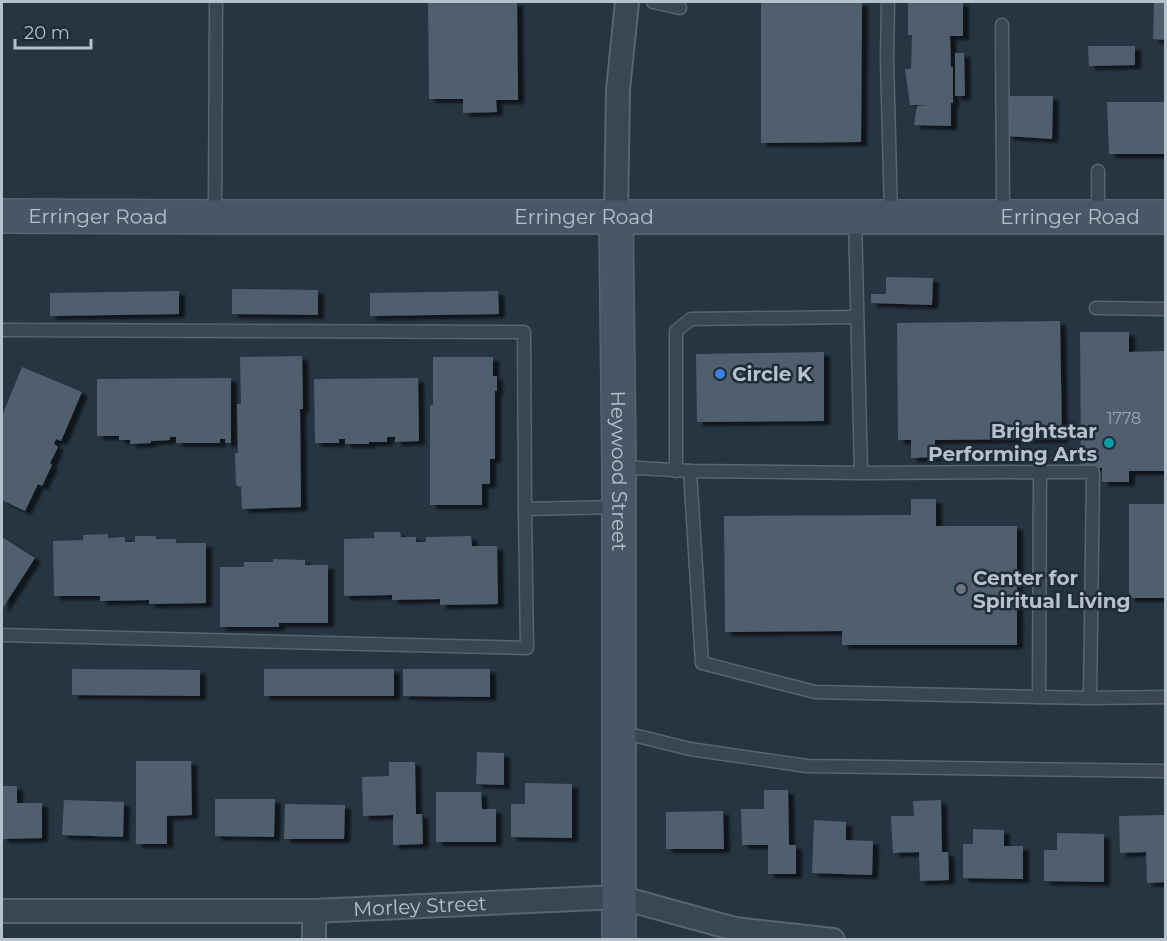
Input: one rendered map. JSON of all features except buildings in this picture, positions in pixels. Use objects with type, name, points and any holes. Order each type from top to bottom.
[{"type":"main road","name":"Erringer Road","points":[[2,216],[1166,217]]},
{"type":"main road","name":"Heywood Street","points":[[616,217],[619,467],[619,939]]},
{"type":"street","name":"Heywood Street","points":[[616,217],[618,90],[627,2]]},
{"type":"street","name":"Morley Street","points":[[2,911],[314,911],[619,897],[735,929],[833,939]]},
{"type":"street","points":[[314,911],[314,939]]},
{"type":"lane","points":[[215,217],[216,2]]},
{"type":"lane","points":[[653,2],[680,8]]},
{"type":"lane","points":[[888,2],[891,217]]},
{"type":"lane","points":[[1002,25],[1003,217]]},
{"type":"lane","points":[[1098,171],[1098,218]]},
{"type":"lane","points":[[855,217],[861,473]]},
{"type":"lane","points":[[1096,308],[1166,309]]},
{"type":"lane","points":[[676,471],[676,331],[691,319],[857,317]]},
{"type":"lane","points":[[2,330],[524,332],[527,648],[2,635]]},
{"type":"lane","points":[[619,467],[676,471],[861,473],[1093,472],[1090,698]]},
{"type":"lane","points":[[690,471],[702,663],[815,692],[1090,698],[1166,697]]},
{"type":"lane","points":[[1039,697],[1041,472]]},
{"type":"lane","points":[[525,508],[619,507]]},
{"type":"lane","points":[[619,732],[690,749],[807,766],[1166,771]]},
{"type":"place","name":"Circle K","points":[[720,374]]},
{"type":"place","name":"Brightstar Performing Arts","points":[[1109,443]]},
{"type":"place","name":"Center for Spiritual Living","points":[[961,589]]}]
